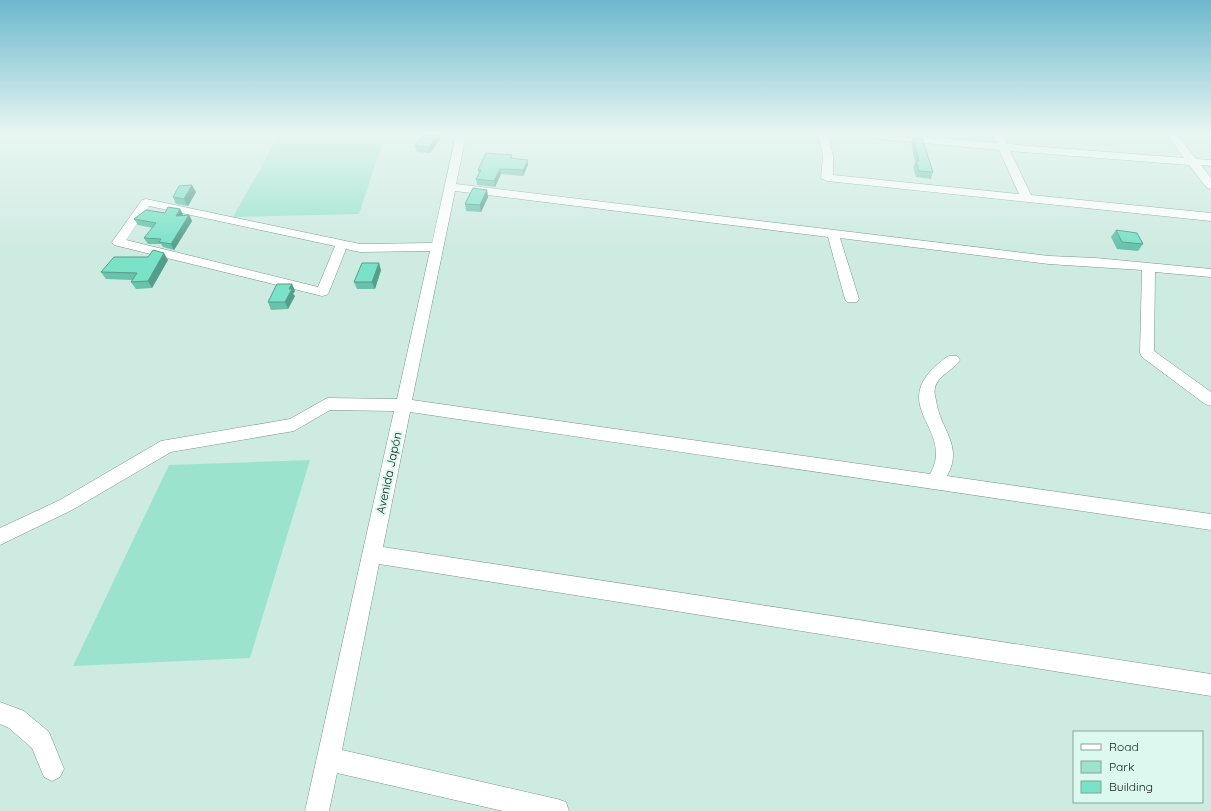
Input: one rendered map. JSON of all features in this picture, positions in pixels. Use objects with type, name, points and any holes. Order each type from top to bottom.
[{"type":"street","name":"Avenida Japón","points":[[317,811],[452,173]]},
{"type":"street","points":[[827,173],[827,178],[1211,217]]},
{"type":"street","points":[[1015,173],[1027,199]]},
{"type":"street","points":[[1201,173],[1211,186]]},
{"type":"street","points":[[449,187],[1049,260],[1149,267],[1211,274]]},
{"type":"street","points":[[342,244],[322,292],[118,242],[146,202],[342,244],[360,248],[437,247]]},
{"type":"street","points":[[832,234],[852,299]]},
{"type":"street","points":[[1149,267],[1147,353],[1211,400]]},
{"type":"street","points":[[935,482],[944,470],[947,452],[927,406],[927,388],[936,374],[952,360]]},
{"type":"street","points":[[0,537],[66,505],[167,446],[294,425],[327,404],[403,404],[1211,522]]},
{"type":"street","points":[[372,554],[1211,685]]},
{"type":"street","points":[[0,713],[16,719],[41,740],[52,769]]},
{"type":"street","points":[[328,759],[557,811]]},
{"type":"green space","points":[[258,173],[373,173],[359,214],[233,217]]},
{"type":"green space","points":[[310,460],[250,658],[73,666],[169,465]]},
{"type":"building","points":[[479,173],[498,173],[494,181],[476,179]]},
{"type":"building","points":[[192,185],[184,199],[173,197],[179,186]]},
{"type":"building","points":[[473,188],[487,190],[480,205],[465,204]]},
{"type":"building","points":[[168,207],[180,209],[176,216],[189,215],[171,244],[159,242],[161,239],[144,238],[156,223],[134,219],[146,210],[165,213]]},
{"type":"building","points":[[1116,230],[1137,233],[1143,244],[1122,242]]},
{"type":"building","points":[[153,250],[164,253],[148,281],[131,282],[137,273],[101,272],[114,257],[148,257]]},
{"type":"building","points":[[362,263],[379,263],[372,282],[354,282]]},
{"type":"building","points":[[277,284],[292,284],[289,289],[292,289],[285,302],[268,302]]}]
